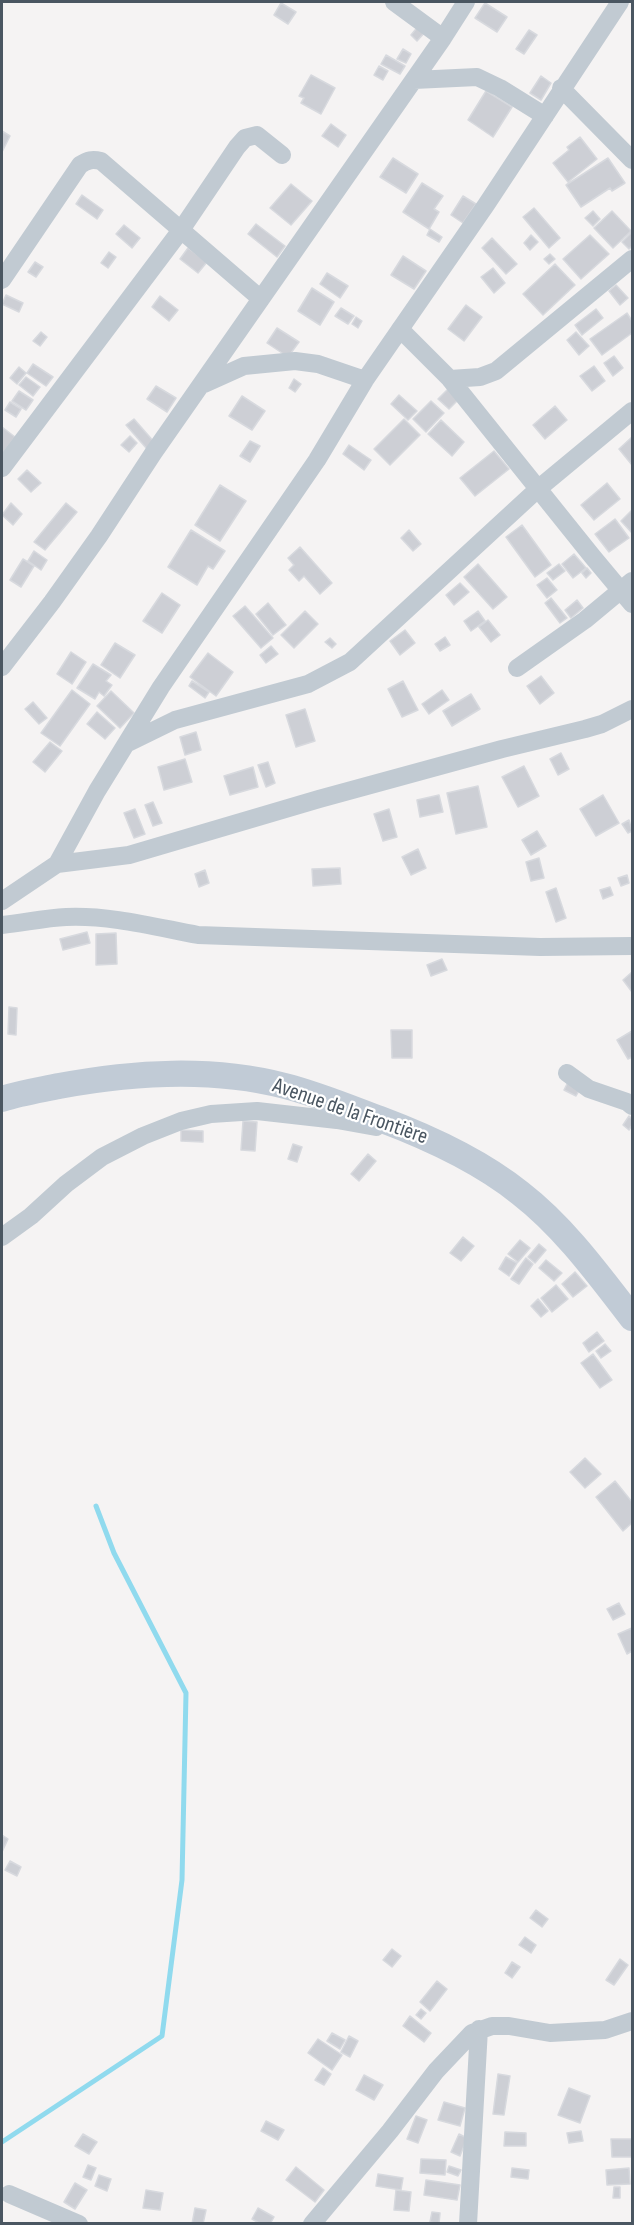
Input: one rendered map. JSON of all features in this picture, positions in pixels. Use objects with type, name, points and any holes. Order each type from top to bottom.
[{"type":"street","points":[[394,2],[443,38]]},
{"type":"street","points":[[2,667],[52,602],[466,2]]},
{"type":"street","points":[[57,864],[97,791],[161,687],[317,460],[365,380],[486,205],[561,88],[620,2]]},
{"type":"street","points":[[414,80],[477,77],[500,88],[545,116]]},
{"type":"street","points":[[561,88],[633,160]]},
{"type":"street","points":[[2,468],[181,230],[245,138],[257,135],[282,155]]},
{"type":"street","points":[[2,280],[80,165],[87,160],[101,161],[261,298]]},
{"type":"street","points":[[450,379],[480,377],[495,371],[633,259]]},
{"type":"street","points":[[400,329],[450,379],[539,488],[629,592],[517,668]]},
{"type":"street","points":[[202,385],[244,366],[294,361],[318,364],[365,380]]},
{"type":"street","points":[[126,744],[175,720],[309,684],[350,663],[539,488],[633,411]]},
{"type":"street","points":[[2,901],[57,864],[129,855],[319,799],[602,724],[633,709]]},
{"type":"street","points":[[2,925],[65,917],[91,917],[198,935],[540,947],[633,946]]},
{"type":"street","name":"Avenue de la Frontière","points":[[4,1101],[106,1078],[156,1073],[209,1074],[285,1086],[422,1135],[520,1192],[563,1232],[633,1318]]},
{"type":"street","points":[[567,1073],[589,1089],[633,1106]]},
{"type":"street","points":[[2,1237],[102,1157],[143,1136],[181,1121],[211,1114],[257,1111],[338,1120],[422,1135]]},
{"type":"street","points":[[312,2223],[390,2132],[436,2071],[465,2039],[479,2029],[509,2026],[550,2033],[605,2030],[633,2021]]},
{"type":"street","points":[[468,2223],[479,2029]]},
{"type":"street","points":[[9,2194],[80,2223]]},
{"type":"building","points":[[281,3],[296,12],[288,24],[274,15]]},
{"type":"building","points":[[485,3],[507,17],[497,32],[475,18]]},
{"type":"building","points":[[420,24],[427,30],[417,41],[411,35]]},
{"type":"building","points":[[529,30],[537,35],[524,54],[516,49]]},
{"type":"building","points":[[403,49],[411,54],[406,63],[397,59]]},
{"type":"building","points":[[386,55],[405,66],[400,74],[381,64]]},
{"type":"building","points":[[379,66],[388,71],[383,80],[374,75]]},
{"type":"building","points":[[311,75],[335,88],[321,114],[301,103],[304,98],[299,96]]},
{"type":"building","points":[[541,76],[551,83],[541,100],[530,93]]},
{"type":"building","points":[[486,91],[512,107],[493,137],[468,120]]},
{"type":"building","points":[[331,124],[346,135],[338,147],[322,136]]},
{"type":"building","points":[[2,131],[10,136],[2,152]]},
{"type":"building","points":[[580,137],[597,159],[568,182],[553,163],[569,150],[567,147]]},
{"type":"building","points":[[393,158],[418,174],[406,193],[380,177]]},
{"type":"building","points":[[608,158],[625,183],[612,191],[610,188],[581,207],[566,185]]},
{"type":"building","points":[[422,183],[443,196],[434,209],[439,212],[429,229],[403,212]]},
{"type":"building","points":[[291,184],[312,201],[291,225],[270,208]]},
{"type":"building","points":[[82,195],[103,210],[97,219],[76,204]]},
{"type":"building","points":[[463,196],[476,204],[463,223],[451,215]]},
{"type":"building","points":[[534,208],[560,238],[549,248],[523,217]]},
{"type":"building","points":[[593,211],[600,219],[593,226],[585,218]]},
{"type":"building","points":[[612,211],[631,231],[613,248],[594,228]]},
{"type":"building","points":[[256,224],[285,246],[277,257],[248,234]]},
{"type":"building","points":[[124,225],[140,238],[132,248],[116,234]]},
{"type":"building","points":[[430,229],[442,237],[439,242],[427,235]]},
{"type":"building","points":[[632,232],[632,246],[629,249],[622,242]]},
{"type":"building","points":[[531,235],[538,242],[530,250],[524,243]]},
{"type":"building","points":[[590,235],[609,254],[581,279],[563,259]]},
{"type":"building","points":[[492,238],[517,264],[506,274],[482,248]]},
{"type":"building","points":[[188,248],[207,262],[198,273],[180,259]]},
{"type":"building","points":[[109,252],[116,257],[108,268],[101,263]]},
{"type":"building","points":[[550,254],[555,259],[549,264],[544,259]]},
{"type":"building","points":[[403,256],[426,271],[414,289],[391,275]]},
{"type":"building","points":[[35,262],[43,267],[36,277],[28,272]]},
{"type":"building","points":[[555,264],[575,285],[543,315],[523,294]]},
{"type":"building","points":[[493,268],[505,283],[494,293],[481,277]]},
{"type":"building","points":[[327,273],[348,286],[340,298],[320,284]]},
{"type":"building","points":[[616,285],[628,298],[620,305],[609,291]]},
{"type":"building","points":[[312,288],[334,302],[320,325],[298,311]]},
{"type":"building","points":[[6,295],[23,303],[19,312],[2,304]]},
{"type":"building","points":[[160,296],[178,310],[169,321],[152,307]]},
{"type":"building","points":[[466,305],[482,317],[464,341],[448,329]]},
{"type":"building","points":[[341,308],[354,316],[348,324],[335,316]]},
{"type":"building","points":[[596,309],[603,318],[582,335],[575,325]]},
{"type":"building","points":[[627,313],[632,321],[632,333],[602,355],[590,339]]},
{"type":"building","points":[[356,317],[362,321],[358,328],[352,324]]},
{"type":"building","points":[[277,328],[299,342],[288,357],[267,343]]},
{"type":"building","points":[[41,332],[47,337],[40,346],[33,341]]},
{"type":"building","points":[[576,332],[589,346],[579,355],[567,340]]},
{"type":"building","points":[[614,356],[623,368],[613,376],[604,363]]},
{"type":"building","points":[[33,364],[53,377],[46,386],[27,373]]},
{"type":"building","points":[[594,366],[605,381],[592,391],[580,376]]},
{"type":"building","points":[[19,367],[26,373],[17,384],[10,378]]},
{"type":"building","points":[[26,377],[40,387],[33,396],[19,385]]},
{"type":"building","points":[[294,379],[301,384],[295,392],[289,388]]},
{"type":"building","points":[[156,386],[176,398],[167,412],[147,399]]},
{"type":"building","points":[[450,387],[460,398],[449,409],[438,399]]},
{"type":"building","points":[[19,391],[33,400],[26,410],[12,401]]},
{"type":"building","points":[[399,395],[417,411],[408,420],[391,404]]},
{"type":"building","points":[[242,396],[265,411],[252,430],[229,416]]},
{"type":"building","points":[[431,401],[444,413],[426,432],[413,419]]},
{"type":"building","points":[[10,402],[21,409],[16,417],[5,410]]},
{"type":"building","points":[[555,406],[567,420],[545,439],[533,425]]},
{"type":"building","points":[[134,419],[155,443],[147,449],[126,425]]},
{"type":"building","points":[[404,419],[420,435],[390,465],[374,449]]},
{"type":"building","points":[[441,420],[464,442],[452,456],[428,434]]},
{"type":"building","points":[[2,427],[15,437],[4,452],[2,451]]},
{"type":"building","points":[[130,436],[137,443],[129,452],[121,445]]},
{"type":"building","points":[[632,437],[632,465],[619,449]]},
{"type":"building","points":[[250,441],[260,446],[250,462],[240,456]]},
{"type":"building","points":[[349,445],[371,460],[364,470],[343,454]]},
{"type":"building","points":[[494,451],[509,469],[475,496],[460,478]]},
{"type":"building","points":[[27,470],[41,483],[31,492],[18,479]]},
{"type":"building","points":[[607,483],[620,499],[594,520],[581,505]]},
{"type":"building","points":[[220,485],[246,501],[220,541],[195,525]]},
{"type":"building","points":[[11,503],[22,514],[13,525],[2,515]]},
{"type":"building","points":[[66,503],[77,512],[45,550],[34,542]]},
{"type":"building","points":[[632,510],[632,533],[621,521]]},
{"type":"building","points":[[615,519],[629,538],[609,552],[595,534]]},
{"type":"building","points":[[522,525],[551,565],[535,577],[506,537]]},
{"type":"building","points":[[191,530],[225,551],[213,569],[208,566],[197,585],[168,567]]},
{"type":"building","points":[[409,530],[421,544],[413,551],[401,538]]},
{"type":"building","points":[[300,547],[332,583],[320,594],[304,576],[299,581],[289,570],[294,565],[288,558]]},
{"type":"building","points":[[34,551],[47,560],[41,570],[28,561]]},
{"type":"building","points":[[574,554],[586,568],[573,578],[562,564]]},
{"type":"building","points":[[23,559],[34,566],[21,587],[10,580]]},
{"type":"building","points":[[478,564],[507,597],[493,609],[464,577]]},
{"type":"building","points":[[559,564],[565,571],[553,580],[547,573]]},
{"type":"building","points":[[587,568],[591,573],[586,578],[582,573]]},
{"type":"building","points":[[547,578],[557,590],[547,598],[537,585]]},
{"type":"building","points":[[460,583],[469,592],[454,605],[446,595]]},
{"type":"building","points":[[162,593],[180,605],[162,633],[143,621]]},
{"type":"building","points":[[551,598],[567,618],[560,623],[545,603]]},
{"type":"building","points":[[577,600],[583,608],[571,618],[565,610]]},
{"type":"building","points":[[268,603],[286,625],[273,635],[256,614]]},
{"type":"building","points":[[245,606],[273,638],[261,648],[233,616]]},
{"type":"building","points":[[305,611],[318,624],[294,648],[281,635]]},
{"type":"building","points":[[478,611],[485,621],[471,631],[464,621]]},
{"type":"building","points":[[488,620],[500,635],[491,642],[479,627]]},
{"type":"building","points":[[405,630],[415,643],[400,655],[390,641]]},
{"type":"building","points":[[445,637],[450,645],[440,651],[435,644]]},
{"type":"building","points":[[330,638],[336,644],[332,648],[325,642]]},
{"type":"building","points":[[115,643],[135,655],[120,678],[101,665]]},
{"type":"building","points":[[271,646],[278,654],[266,663],[260,655]]},
{"type":"building","points":[[71,652],[86,662],[72,684],[57,674]]},
{"type":"building","points":[[208,653],[233,672],[216,696],[190,677]]},
{"type":"building","points":[[93,664],[111,675],[106,681],[112,685],[104,696],[99,692],[95,699],[77,688]]},
{"type":"building","points":[[541,676],[554,693],[540,704],[527,686]]},
{"type":"building","points":[[192,681],[209,692],[205,698],[189,686]]},
{"type":"building","points":[[403,681],[418,710],[402,717],[388,689]]},
{"type":"building","points":[[72,690],[90,704],[60,746],[41,733]]},
{"type":"building","points":[[442,690],[449,700],[429,714],[422,704]]},
{"type":"building","points":[[111,691],[134,713],[120,728],[97,706]]},
{"type":"building","points":[[471,694],[480,709],[452,726],[443,711]]},
{"type":"building","points":[[33,702],[47,718],[39,724],[25,709]]},
{"type":"building","points":[[305,709],[315,741],[296,747],[286,715]]},
{"type":"building","points":[[97,712],[115,728],[105,739],[87,724]]},
{"type":"building","points":[[196,732],[201,750],[185,755],[180,737]]},
{"type":"building","points":[[50,742],[62,751],[45,772],[33,762]]},
{"type":"building","points":[[561,753],[569,769],[558,775],[550,759]]},
{"type":"building","points":[[185,759],[192,782],[164,790],[158,767]]},
{"type":"building","points":[[268,762],[275,783],[266,787],[258,765]]},
{"type":"building","points":[[524,766],[539,796],[518,807],[502,777]]},
{"type":"building","points":[[253,767],[258,787],[230,795],[224,776]]},
{"type":"building","points":[[478,786],[487,827],[456,834],[447,793]]},
{"type":"building","points":[[439,795],[443,812],[420,817],[417,800]]},
{"type":"building","points":[[603,795],[619,823],[596,836],[580,809]]},
{"type":"building","points":[[153,802],[162,823],[153,826],[145,805]]},
{"type":"building","points":[[135,809],[145,834],[134,838],[124,813]]},
{"type":"building","points":[[389,809],[397,837],[383,841],[374,814]]},
{"type":"building","points":[[629,820],[632,831],[628,833],[622,824]]},
{"type":"building","points":[[537,831],[546,846],[531,855],[522,840]]},
{"type":"building","points":[[418,849],[426,868],[411,875],[402,857]]},
{"type":"building","points":[[539,858],[544,878],[531,881],[526,862]]},
{"type":"building","points":[[340,868],[341,884],[313,886],[312,869]]},
{"type":"building","points":[[205,870],[209,883],[199,887],[195,874]]},
{"type":"building","points":[[627,875],[629,883],[621,886],[618,878]]},
{"type":"building","points":[[610,887],[613,895],[603,899],[600,890]]},
{"type":"building","points":[[556,888],[566,918],[556,922],[546,892]]},
{"type":"building","points":[[87,932],[90,943],[63,950],[60,939]]},
{"type":"building","points":[[116,933],[117,964],[96,965],[96,934]]},
{"type":"building","points":[[442,959],[447,970],[431,976],[427,965]]},
{"type":"building","points":[[632,972],[632,992],[623,980]]},
{"type":"building","points":[[9,1007],[17,1008],[16,1035],[8,1034]]},
{"type":"building","points":[[391,1030],[412,1030],[412,1058],[392,1058]]},
{"type":"building","points":[[632,1031],[632,1057],[628,1059],[617,1040]]},
{"type":"building","points":[[568,1082],[580,1089],[576,1096],[564,1090]]},
{"type":"building","points":[[629,1116],[632,1119],[632,1125],[629,1130],[623,1125]]},
{"type":"building","points":[[243,1121],[257,1122],[255,1151],[241,1150]]},
{"type":"building","points":[[181,1130],[203,1131],[203,1142],[181,1141]]},
{"type":"building","points":[[293,1144],[302,1147],[297,1162],[288,1159]]},
{"type":"building","points":[[368,1154],[376,1161],[359,1181],[351,1174]]},
{"type":"building","points":[[463,1237],[474,1246],[461,1261],[450,1253]]},
{"type":"building","points":[[520,1240],[530,1248],[518,1262],[508,1254]]},
{"type":"building","points":[[539,1244],[546,1250],[535,1263],[528,1257]]},
{"type":"building","points":[[506,1257],[517,1263],[509,1276],[499,1269]]},
{"type":"building","points":[[526,1258],[533,1264],[519,1284],[511,1279]]},
{"type":"building","points":[[546,1260],[562,1273],[554,1281],[539,1268]]},
{"type":"building","points":[[575,1272],[587,1286],[573,1297],[562,1284]]},
{"type":"building","points":[[556,1285],[568,1299],[552,1312],[541,1298]]},
{"type":"building","points":[[538,1299],[548,1311],[541,1317],[531,1306]]},
{"type":"building","points":[[597,1332],[604,1341],[589,1352],[583,1343]]},
{"type":"building","points":[[605,1344],[611,1351],[601,1358],[596,1351]]},
{"type":"building","points":[[593,1354],[612,1380],[600,1388],[581,1363]]},
{"type":"building","points":[[585,1458],[601,1474],[585,1488],[570,1472]]},
{"type":"building","points":[[615,1481],[632,1502],[632,1523],[623,1531],[596,1497]]},
{"type":"building","points":[[619,1603],[625,1614],[613,1620],[607,1609]]},
{"type":"building","points":[[632,1628],[632,1651],[627,1654],[618,1634]]},
{"type":"building","points":[[2,1835],[8,1839],[2,1852]]},
{"type":"building","points":[[10,1861],[21,1867],[17,1876],[5,1870]]},
{"type":"building","points":[[536,1910],[548,1919],[542,1927],[530,1918]]},
{"type":"building","points":[[525,1937],[536,1945],[531,1953],[519,1945]]},
{"type":"building","points":[[392,1949],[401,1956],[392,1967],[383,1960]]},
{"type":"building","points":[[620,1959],[628,1965],[614,1985],[606,1980]]},
{"type":"building","points":[[512,1962],[520,1967],[512,1978],[505,1973]]},
{"type":"building","points":[[437,1981],[447,1989],[430,2011],[420,2002]]},
{"type":"building","points":[[421,2009],[426,2013],[421,2019],[416,2015]]},
{"type":"building","points":[[410,2016],[431,2033],[424,2042],[403,2026]]},
{"type":"building","points":[[332,2033],[345,2040],[340,2049],[327,2041]]},
{"type":"building","points":[[349,2036],[358,2041],[350,2057],[341,2052]]},
{"type":"building","points":[[318,2039],[342,2055],[332,2070],[308,2053]]},
{"type":"building","points":[[323,2068],[331,2074],[324,2085],[315,2080]]},
{"type":"building","points":[[498,2074],[510,2076],[504,2115],[493,2114]]},
{"type":"building","points":[[364,2075],[383,2085],[374,2100],[356,2090]]},
{"type":"building","points":[[569,2088],[590,2096],[580,2123],[558,2115]]},
{"type":"building","points":[[444,2102],[465,2108],[460,2126],[438,2120]]},
{"type":"building","points":[[416,2116],[427,2120],[418,2143],[407,2139]]},
{"type":"building","points":[[266,2121],[284,2130],[278,2140],[261,2131]]},
{"type":"building","points":[[581,2131],[583,2141],[569,2143],[567,2133]]},
{"type":"building","points":[[505,2132],[526,2133],[526,2146],[504,2146]]},
{"type":"building","points":[[83,2134],[97,2142],[89,2154],[75,2146]]},
{"type":"building","points":[[459,2134],[467,2138],[460,2156],[451,2152]]},
{"type":"building","points":[[611,2139],[632,2139],[632,2157],[612,2157]]},
{"type":"building","points":[[421,2159],[446,2160],[445,2175],[420,2173]]},
{"type":"building","points":[[88,2165],[96,2168],[91,2180],[83,2177]]},
{"type":"building","points":[[449,2166],[461,2170],[458,2176],[447,2172]]},
{"type":"building","points":[[296,2167],[324,2190],[315,2202],[286,2180]]},
{"type":"building","points":[[512,2168],[529,2170],[528,2179],[511,2177]]},
{"type":"building","points":[[629,2168],[630,2184],[607,2185],[606,2170]]},
{"type":"building","points":[[378,2174],[403,2178],[401,2190],[376,2186]]},
{"type":"building","points":[[99,2175],[111,2179],[107,2191],[95,2186]]},
{"type":"building","points":[[426,2180],[460,2185],[457,2200],[424,2195]]},
{"type":"building","points":[[75,2183],[87,2190],[75,2209],[64,2202]]},
{"type":"building","points":[[614,2187],[620,2187],[620,2198],[613,2198]]},
{"type":"building","points":[[146,2190],[163,2193],[160,2210],[143,2208]]},
{"type":"building","points":[[396,2190],[411,2192],[409,2211],[394,2210]]},
{"type":"building","points":[[195,2208],[206,2210],[203,2224],[192,2224]]},
{"type":"building","points":[[258,2208],[274,2217],[270,2224],[261,2224],[252,2219]]},
{"type":"building","points":[[432,2212],[440,2213],[439,2224],[430,2222]]},
{"type":"waterway","points":[[2,2142],[162,2036],[182,1880],[186,1693],[114,1553],[96,1506]]}]
